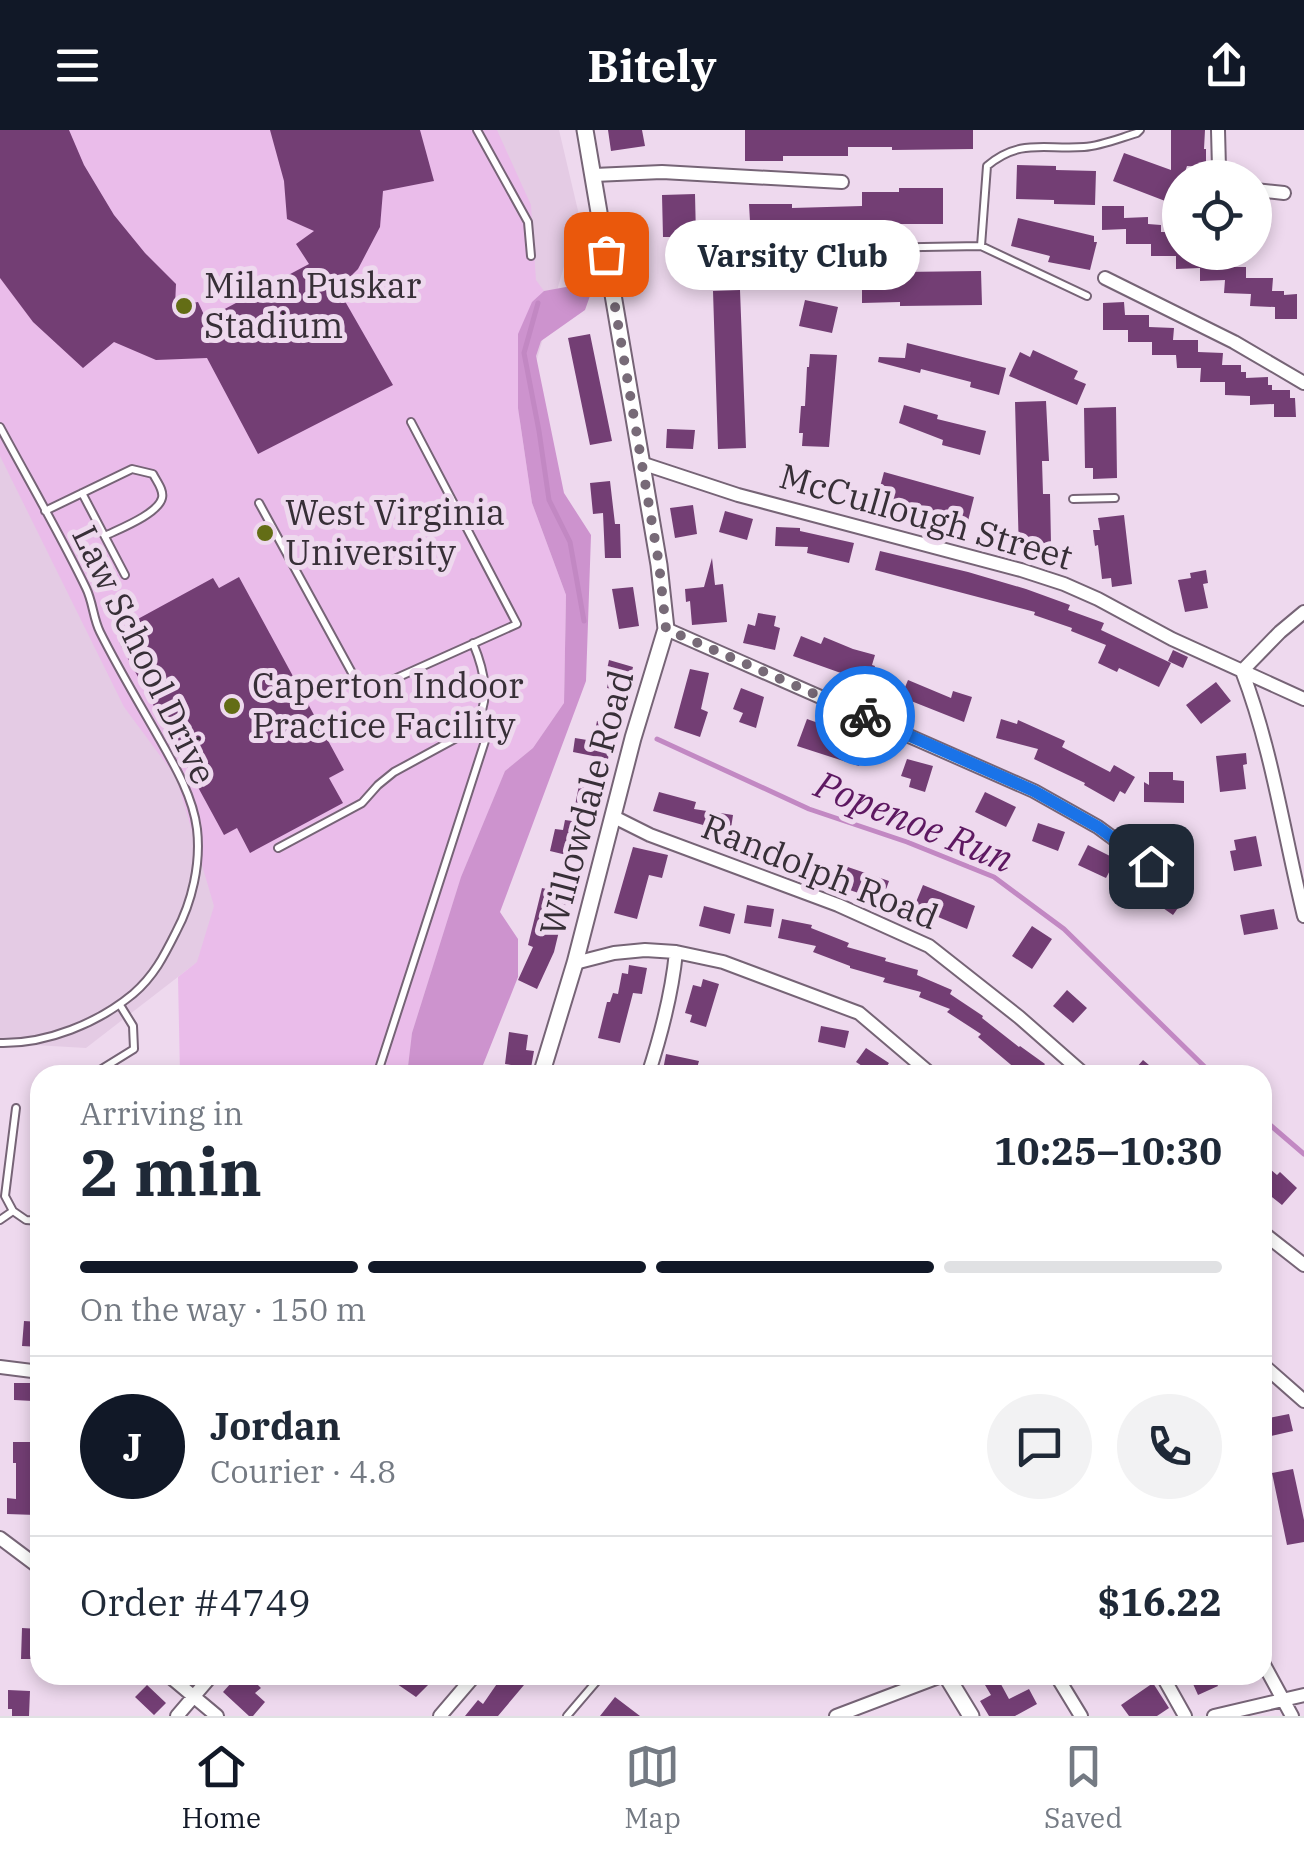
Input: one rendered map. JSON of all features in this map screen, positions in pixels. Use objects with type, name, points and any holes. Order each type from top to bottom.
[{"type":"street","name":"Willowdale Road","points":[[544,1065],[666,629],[659,564],[586,130]]},
{"type":"street","points":[[1218,130],[1219,160]]},
{"type":"street","points":[[594,174],[662,172],[842,182]]},
{"type":"street","points":[[1272,192],[1284,194]]},
{"type":"street","points":[[1105,278],[1234,342],[1304,384]]},
{"type":"street","name":"McCullough Street","points":[[641,463],[738,495],[1064,584],[1304,699]]},
{"type":"street","points":[[1304,612],[1242,671],[1254,700],[1304,916]]},
{"type":"street","points":[[666,629],[1034,791],[1098,827],[1151,866]]},
{"type":"street","name":"Randolph Road","points":[[614,816],[650,835],[821,898],[929,946],[1074,1065]]},
{"type":"street","points":[[575,963],[645,950],[723,962],[859,1013],[920,1065]]},
{"type":"street","points":[[651,1065],[674,979],[676,952]]},
{"type":"street","points":[[1272,1240],[1304,1266]]},
{"type":"street","points":[[0,1367],[30,1371]]},
{"type":"street","points":[[1272,1373],[1304,1402]]},
{"type":"street","points":[[0,1538],[30,1560]]},
{"type":"street","points":[[1272,1678],[1292,1716]]},
{"type":"street","points":[[180,1685],[217,1716]]},
{"type":"street","points":[[177,1716],[203,1685]]},
{"type":"street","points":[[440,1716],[466,1685]]},
{"type":"street","points":[[836,1716],[918,1685]]},
{"type":"street","points":[[952,1685],[972,1716]]},
{"type":"street","points":[[1062,1685],[1081,1716]]},
{"type":"street","points":[[1168,1685],[1185,1716]]},
{"type":"street","points":[[1214,1716],[1304,1695]]},
{"type":"lane","points":[[476,130],[528,222],[531,256]]},
{"type":"lane","points":[[980,246],[987,166],[1002,154],[1023,146],[1087,147],[1140,130]]},
{"type":"lane","points":[[866,248],[980,246],[1087,296]]},
{"type":"lane","points":[[258,503],[363,692],[518,624],[411,422]]},
{"type":"lane","name":"Law School Drive","points":[[0,427],[89,594],[98,628],[175,767],[197,828],[193,886],[183,919],[160,965],[145,984],[88,1023],[52,1036],[0,1044]]},
{"type":"lane","points":[[45,511],[132,469],[153,474],[162,491],[162,499],[154,510],[104,536]]},
{"type":"lane","points":[[82,493],[125,575]]},
{"type":"lane","points":[[1072,499],[1115,498]]},
{"type":"lane","points":[[278,848],[362,803],[394,772],[473,729],[481,717],[486,689],[473,644]]},
{"type":"lane","points":[[380,1065],[480,756],[486,728],[481,717]]},
{"type":"lane","points":[[108,1065],[134,1049],[134,1026],[120,1004]]},
{"type":"lane","points":[[16,1108],[5,1196],[12,1211],[30,1220]]},
{"type":"lane","points":[[0,1220],[12,1211]]},
{"type":"lane","points":[[567,1716],[593,1685]]},
{"type":"shaded area","name":"West Virginia University","points":[[0,130],[559,130],[579,215],[509,455],[564,703],[414,1065],[199,1065],[196,963],[86,1048],[0,1043]]},
{"type":"shaded area","name":"West Virginia University","points":[[0,130],[497,130],[531,205],[536,280],[544,291],[532,303],[518,408],[532,503],[566,595],[564,703],[533,748],[505,771],[461,877],[412,1033],[408,1065],[180,1065],[178,977],[197,962],[214,906],[176,777],[124,707],[0,456]]},
{"type":"shaded area","points":[[577,285],[591,293],[585,310],[541,341],[536,356],[564,493],[591,535],[586,681],[500,912],[518,939],[518,977],[483,1065],[408,1065],[412,1033],[461,877],[505,771],[533,748],[564,703],[566,595],[532,503],[518,408],[518,334],[532,302],[544,291]]},
{"type":"building","name":"Milan Puskar Stadium","points":[[0,130],[69,130],[84,165],[114,215],[176,284],[175,306],[198,302],[206,319],[309,264],[296,244],[314,231],[287,219],[284,181],[270,130],[420,130],[434,181],[383,191],[380,227],[358,269],[338,289],[393,385],[258,454],[207,358],[156,360],[114,342],[83,368],[33,322],[0,278]]},
{"type":"building","points":[[608,130],[642,130],[645,146],[611,151]]},
{"type":"building","points":[[745,130],[973,130],[973,149],[848,147],[848,156],[783,156],[783,161],[745,161]]},
{"type":"building","points":[[1171,130],[1205,130],[1206,160],[1171,160]]},
{"type":"building","points":[[1124,153],[1162,167],[1162,200],[1113,181]]},
{"type":"building","points":[[1017,165],[1096,171],[1095,205],[1016,199]]},
{"type":"building","points":[[899,188],[943,188],[943,224],[853,224],[851,265],[801,264],[801,259],[752,256],[749,204],[792,204],[792,208],[862,206],[862,192],[899,192]]},
{"type":"building","points":[[695,194],[696,237],[663,237],[662,195]]},
{"type":"building","points":[[1102,206],[1124,206],[1124,218],[1148,217],[1148,224],[1161,225],[1162,256],[1151,256],[1151,244],[1126,244],[1126,229],[1102,230]]},
{"type":"building","points":[[1018,218],[1094,236],[1097,242],[1090,270],[1048,262],[1050,256],[1011,246]]},
{"type":"building","points":[[901,268],[901,272],[981,271],[982,305],[862,303],[862,269]]},
{"type":"building","points":[[1200,270],[1246,270],[1246,278],[1273,278],[1272,291],[1297,294],[1297,319],[1275,319],[1275,307],[1250,306],[1251,294],[1224,293],[1225,280],[1200,281]]},
{"type":"building","points":[[740,290],[746,448],[718,449],[713,291]]},
{"type":"building","points":[[805,300],[838,307],[832,333],[799,326]]},
{"type":"building","points":[[1124,302],[1125,315],[1149,315],[1149,327],[1174,328],[1173,340],[1198,340],[1198,352],[1223,353],[1222,365],[1241,365],[1246,378],[1268,377],[1272,390],[1290,390],[1290,398],[1295,398],[1296,417],[1274,417],[1274,404],[1250,405],[1250,396],[1225,395],[1225,382],[1200,382],[1201,368],[1177,368],[1176,355],[1152,355],[1152,342],[1128,342],[1128,330],[1103,330],[1103,303]]},
{"type":"building","points":[[590,334],[612,441],[590,445],[568,338]]},
{"type":"building","points":[[907,343],[1006,368],[999,395],[970,387],[971,382],[878,362],[879,357],[905,358]]},
{"type":"building","points":[[1033,350],[1078,371],[1074,379],[1086,384],[1077,405],[1009,376],[1020,352],[1030,357]]},
{"type":"building","points":[[810,354],[837,355],[829,447],[802,446],[803,433],[799,433]]},
{"type":"building","points":[[1046,401],[1049,461],[1042,461],[1043,494],[1050,494],[1051,543],[1044,543],[1044,554],[1019,554],[1015,402]]},
{"type":"building","points":[[904,405],[938,415],[937,419],[986,431],[980,455],[942,445],[943,440],[899,423]]},
{"type":"building","points":[[1116,407],[1117,478],[1093,479],[1093,468],[1085,468],[1084,408]]},
{"type":"building","points":[[667,429],[695,430],[693,449],[666,448]]},
{"type":"building","points":[[884,472],[974,497],[968,521],[877,498]]},
{"type":"building","points":[[610,481],[615,524],[620,524],[621,558],[605,558],[603,513],[593,514],[590,483]]},
{"type":"building","points":[[693,505],[697,534],[675,538],[670,508]]},
{"type":"building","points":[[725,511],[753,519],[747,540],[719,532]]},
{"type":"building","points":[[1124,515],[1132,584],[1112,587],[1111,578],[1102,579],[1093,530],[1100,530],[1098,518]]},
{"type":"building","points":[[776,527],[800,528],[854,543],[849,563],[807,553],[808,547],[775,546]]},
{"type":"building","points":[[880,551],[968,572],[1070,605],[1068,610],[1104,623],[1101,630],[1171,663],[1159,687],[1119,668],[1117,672],[1098,663],[1106,645],[1034,615],[1035,612],[875,570]]},
{"type":"building","points":[[712,558],[715,585],[723,584],[727,622],[692,625],[685,589],[704,587]]},
{"type":"building","points":[[1206,570],[1208,583],[1203,584],[1208,608],[1185,612],[1178,580]]},
{"type":"building","name":"Caperton Indoor Practice Facility","points":[[239,577],[344,770],[329,778],[343,803],[250,853],[237,828],[224,835],[119,642],[142,630],[136,620],[213,578],[219,588]]},
{"type":"building","points":[[633,587],[639,626],[619,629],[612,589]]},
{"type":"building","points":[[758,613],[776,616],[774,626],[780,628],[775,650],[743,643],[748,624],[755,626]]},
{"type":"building","points":[[801,636],[821,644],[824,637],[875,655],[869,683],[793,656]]},
{"type":"building","points":[[1173,650],[1188,657],[1183,668],[1168,661]]},
{"type":"building","points":[[609,660],[633,667],[627,692],[607,688]]},
{"type":"building","points":[[690,669],[709,673],[701,709],[708,712],[700,737],[674,728]]},
{"type":"building","points":[[908,680],[951,698],[953,691],[972,697],[964,722],[901,697]]},
{"type":"building","points":[[1216,682],[1231,701],[1201,724],[1186,705]]},
{"type":"building","points":[[741,688],[764,697],[756,728],[739,722],[743,713],[733,709]]},
{"type":"building","points":[[807,719],[875,743],[868,762],[861,760],[859,766],[797,746]]},
{"type":"building","points":[[1001,719],[1017,724],[1018,720],[1065,741],[1062,747],[1110,772],[1114,765],[1135,777],[1125,794],[1120,791],[1114,802],[1085,783],[1034,759],[1038,749],[996,738]]},
{"type":"building","points":[[597,721],[615,724],[608,759],[573,752],[575,738],[593,741]]},
{"type":"building","points":[[1246,753],[1246,789],[1220,792],[1216,756]]},
{"type":"building","points":[[907,759],[933,766],[925,792],[909,787],[911,779],[901,776]]},
{"type":"building","points":[[1149,772],[1173,772],[1173,780],[1184,781],[1184,803],[1144,802],[1144,782],[1149,785]]},
{"type":"building","points":[[580,780],[598,784],[579,858],[550,851],[555,829],[563,830],[565,820],[572,821]]},
{"type":"building","points":[[659,792],[696,802],[694,809],[733,815],[730,835],[702,831],[703,825],[653,811]]},
{"type":"building","points":[[985,792],[1016,807],[1006,827],[975,812]]},
{"type":"building","points":[[1038,823],[1065,832],[1058,851],[1032,841]]},
{"type":"building","points":[[1256,836],[1262,866],[1234,871],[1230,851],[1236,850],[1234,840]]},
{"type":"building","points":[[1088,845],[1116,859],[1106,878],[1078,865]]},
{"type":"building","points":[[633,847],[668,855],[662,878],[649,875],[637,919],[614,913]]},
{"type":"building","points":[[839,864],[889,881],[882,901],[832,884]]},
{"type":"building","points":[[1162,882],[1185,898],[1173,915],[1150,899]]},
{"type":"building","points":[[923,885],[975,906],[967,929],[914,907]]},
{"type":"building","points":[[542,888],[568,894],[554,952],[537,989],[518,980],[533,947],[528,945]]},
{"type":"building","points":[[747,905],[774,909],[771,927],[744,923]]},
{"type":"building","points":[[704,906],[735,914],[730,934],[699,926]]},
{"type":"building","points":[[1274,909],[1278,929],[1244,935],[1240,915]]},
{"type":"building","points":[[782,919],[812,925],[811,928],[849,943],[847,947],[918,970],[917,975],[952,990],[950,994],[1045,1064],[1011,1065],[978,1037],[981,1034],[947,1012],[950,1009],[919,997],[921,992],[883,982],[885,978],[813,952],[816,946],[778,938]]},
{"type":"building","points":[[1032,926],[1052,939],[1032,969],[1012,956]]},
{"type":"building","points":[[629,965],[647,968],[642,994],[633,993],[620,1043],[598,1038],[607,1002],[613,993],[618,994],[622,973],[628,974]]},
{"type":"building","points":[[703,979],[719,984],[706,1027],[690,1022],[692,1015],[685,1013],[693,985],[701,987]]},
{"type":"building","points":[[1067,990],[1087,1008],[1073,1023],[1053,1006]]},
{"type":"building","points":[[821,1026],[849,1031],[845,1048],[818,1042]]},
{"type":"building","points":[[509,1032],[528,1035],[526,1050],[534,1051],[532,1065],[505,1064]]},
{"type":"building","points":[[866,1048],[889,1063],[861,1065],[856,1062]]},
{"type":"building","points":[[666,1054],[699,1061],[698,1065],[664,1065]]},
{"type":"building","points":[[1272,1171],[1277,1175],[1280,1172],[1297,1188],[1282,1205],[1272,1197]]},
{"type":"building","points":[[24,1321],[30,1321],[30,1346],[22,1346]]},
{"type":"building","points":[[14,1383],[30,1383],[30,1401],[14,1400]]},
{"type":"building","points":[[1289,1414],[1293,1431],[1272,1436],[1272,1417]]},
{"type":"building","points":[[13,1442],[30,1442],[30,1515],[7,1514],[7,1498],[16,1499]]},
{"type":"building","points":[[1293,1469],[1304,1520],[1304,1542],[1287,1545],[1272,1473]]},
{"type":"building","points":[[22,1628],[30,1628],[30,1659],[21,1659]]},
{"type":"building","points":[[147,1685],[166,1703],[154,1715],[135,1697]]},
{"type":"building","points":[[229,1685],[258,1685],[261,1688],[255,1693],[265,1702],[249,1716],[223,1692]]},
{"type":"building","points":[[399,1685],[428,1685],[416,1697]]},
{"type":"building","points":[[496,1685],[524,1685],[498,1716],[465,1716],[478,1700],[483,1704]]},
{"type":"building","points":[[985,1685],[1001,1685],[1009,1699],[1029,1689],[1037,1704],[1015,1716],[989,1716],[980,1701],[991,1695]]},
{"type":"building","points":[[1154,1685],[1169,1708],[1157,1716],[1129,1716],[1121,1705]]},
{"type":"building","points":[[1194,1685],[1218,1685],[1218,1686],[1198,1695]]},
{"type":"building","points":[[8,1690],[30,1691],[29,1716],[12,1716]]},
{"type":"building","points":[[615,1697],[640,1716],[600,1716]]},
{"type":"waterway","name":"Popenoe Run","points":[[538,303],[524,353],[549,500],[570,542],[584,621]]},
{"type":"waterway","name":"Popenoe Run","points":[[657,739],[809,809],[994,877],[1064,929],[1203,1065]]},
{"type":"waterway","name":"Popenoe Run","points":[[1272,1127],[1304,1154]]},
{"type":"way so far","points":[[606,254],[659,564],[666,629],[865,716]]},
{"type":"place","name":"Varsity Club","points":[[606,254]]},
{"type":"place","name":"Milan Puskar Stadium","points":[[184,306]]},
{"type":"place","name":"West Virginia University","points":[[265,533]]},
{"type":"place","name":"Caperton Indoor Practice Facility","points":[[232,706]]},
{"type":"route","points":[[865,716],[1068,808],[1151,866]]}]
